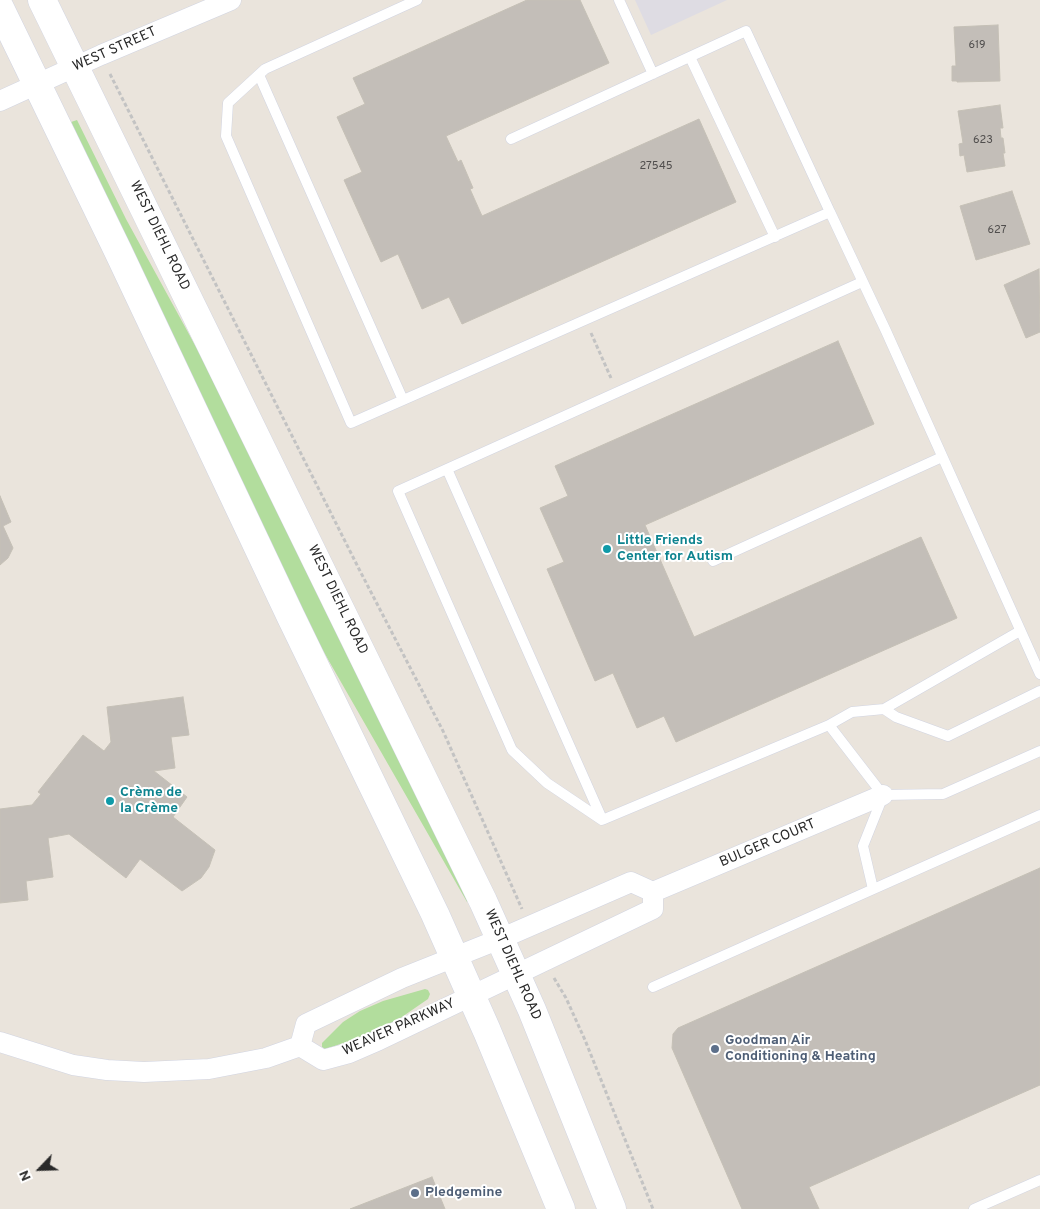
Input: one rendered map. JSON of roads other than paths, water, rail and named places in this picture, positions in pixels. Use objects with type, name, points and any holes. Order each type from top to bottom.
[{"type":"street","name":"WEST DIEHL ROAD","points":[[42,0],[446,822],[516,974],[612,1209]]},
{"type":"street","name":"WEST STREET","points":[[0,101],[101,55],[231,0]]},
{"type":"street","points":[[0,8],[435,914],[561,1209]]},
{"type":"street","name":"BULGER COURT","points":[[653,892],[883,795]]},
{"type":"street","points":[[0,1042],[73,1065],[107,1070],[144,1072],[210,1069],[266,1058],[300,1046],[306,1024],[402,978],[500,939],[631,882],[653,892],[653,909],[471,995]]},
{"type":"street","name":"WEAVER PARKWAY","points":[[300,1046],[324,1060],[349,1053],[471,995]]},
{"type":"lane","points":[[417,0],[265,69],[228,103],[226,136],[351,423],[830,212]]},
{"type":"lane","points":[[619,0],[653,74]]},
{"type":"lane","points":[[511,139],[746,31],[1040,674]]},
{"type":"lane","points":[[690,57],[775,237]]},
{"type":"lane","points":[[259,75],[403,400]]},
{"type":"lane","points":[[602,820],[547,783],[512,750],[398,491],[862,282]]},
{"type":"lane","points":[[713,561],[942,457]]},
{"type":"lane","points":[[447,469],[602,820]]},
{"type":"lane","points":[[602,820],[829,725],[852,712],[884,709],[1020,631]]},
{"type":"lane","points":[[884,709],[896,717],[948,736],[1040,691]]},
{"type":"lane","points":[[829,725],[883,795]]},
{"type":"lane","points":[[883,795],[943,794],[1040,751]]},
{"type":"lane","points":[[873,889],[863,846],[883,795]]},
{"type":"lane","points":[[653,987],[1040,815]]},
{"type":"lane","points":[[974,1209],[1040,1180]]},
{"type":"place","name":"Little Friends Center for Autism","points":[[607,549]]},
{"type":"place","name":"Crème de la Crème","points":[[110,801]]},
{"type":"place","name":"Goodman Air Conditioning & Heating","points":[[715,1049]]},
{"type":"place","name":"Pledgemine","points":[[415,1193]]}]
